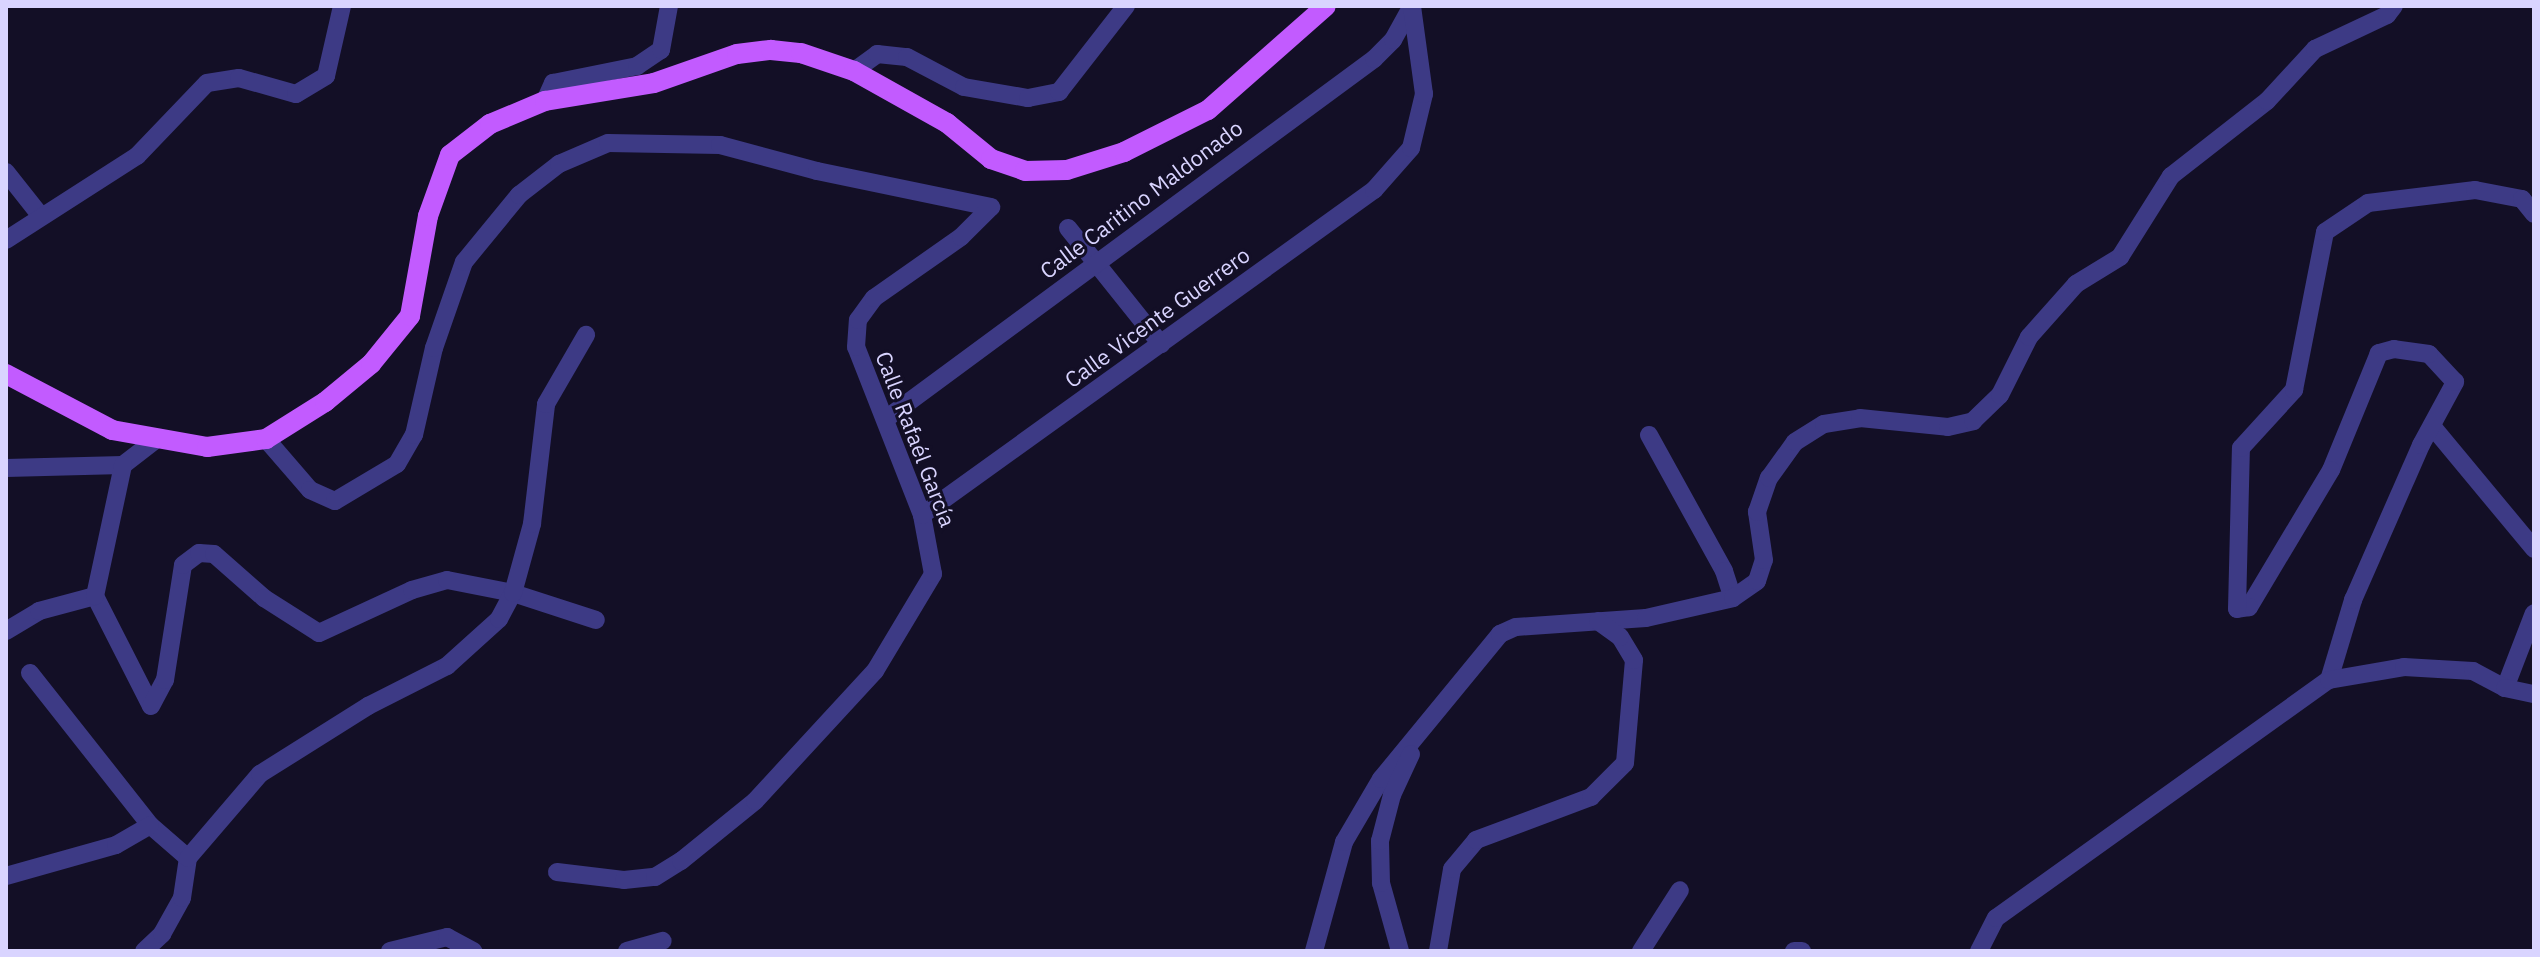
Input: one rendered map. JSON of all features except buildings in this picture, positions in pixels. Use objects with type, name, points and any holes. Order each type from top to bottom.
[{"type":"main road","points":[[6,374],[112,430],[207,447],[266,439],[325,402],[371,364],[410,316],[428,216],[450,155],[490,124],[545,101],[654,83],[737,54],[771,50],[801,53],[854,71],[947,123],[991,159],[1025,171],[1067,170],[1124,152],[1208,110],[1326,6]]},
{"type":"street","points":[[6,240],[40,215],[137,156],[207,83],[239,78],[296,94],[326,76],[342,6]]},
{"type":"street","points":[[545,101],[553,83],[637,66],[661,50],[669,6]]},
{"type":"street","points":[[854,71],[877,54],[907,57],[964,87],[1028,98],[1059,92],[1126,6]]},
{"type":"street","name":"Calle Vicente Guerrero","points":[[922,515],[1374,190],[1411,148],[1424,94],[1412,6]]},
{"type":"street","name":"Calle Caritino Maldonado","points":[[887,418],[1374,59],[1393,40],[1412,6]]},
{"type":"street","points":[[1314,951],[1344,842],[1381,779],[1418,738],[1500,634],[1516,627],[1646,618],[1733,598],[1757,581],[1764,560],[1757,512],[1769,478],[1795,442],[1824,424],[1860,418],[1948,427],[1973,421],[2000,395],[2029,337],[2076,284],[2120,257],[2171,176],[2267,101],[2315,49],[2387,15],[2394,6]]},
{"type":"street","name":"Calle Rafaél García","points":[[266,439],[310,490],[335,501],[397,464],[414,435],[434,348],[464,262],[519,195],[559,164],[608,143],[720,145],[817,171],[991,207],[961,237],[874,298],[858,320],[856,347],[887,418],[922,515],[933,574],[875,671],[713,840],[655,877],[624,880],[557,872]]},
{"type":"street","points":[[6,172],[40,215]]},
{"type":"street","points":[[2329,680],[2353,600],[2455,382],[2429,354],[2394,349],[2379,353],[2331,470],[2249,607],[2237,609],[2241,448],[2294,390],[2325,232],[2368,203],[2475,190],[2522,199],[2534,214]]},
{"type":"street","points":[[1068,228],[1161,344]]},
{"type":"street","points":[[144,951],[162,934],[182,898],[188,858],[260,774],[474,647],[513,593],[532,524],[546,404],[586,335]]},
{"type":"street","points":[[2432,426],[2534,549]]},
{"type":"street","points":[[1649,435],[1724,571],[1733,598]]},
{"type":"street","points":[[6,468],[123,465],[158,438]]},
{"type":"street","points":[[123,465],[95,596],[151,706],[165,680],[183,565],[199,553],[214,554],[264,598],[319,633],[412,590],[447,580],[513,593],[596,620]]},
{"type":"street","points":[[6,631],[39,611],[95,596]]},
{"type":"street","points":[[2505,688],[2534,613]]},
{"type":"street","points":[[1438,951],[1452,869],[1476,840],[1591,797],[1625,763],[1634,660],[1620,637],[1598,621]]},
{"type":"street","points":[[1979,951],[1996,918],[2329,680],[2418,668],[2473,671],[2505,688],[2534,694]]},
{"type":"street","points":[[30,673],[150,825],[188,858]]},
{"type":"street","points":[[1400,951],[1381,883],[1380,841],[1392,795],[1418,738]]},
{"type":"street","points":[[6,876],[116,845],[150,825]]},
{"type":"street","points":[[1641,951],[1680,890]]},
{"type":"street","points":[[390,951],[447,937],[473,951]]},
{"type":"street","points":[[627,951],[663,941]]},
{"type":"street","points":[[1794,951],[1802,951]]}]
